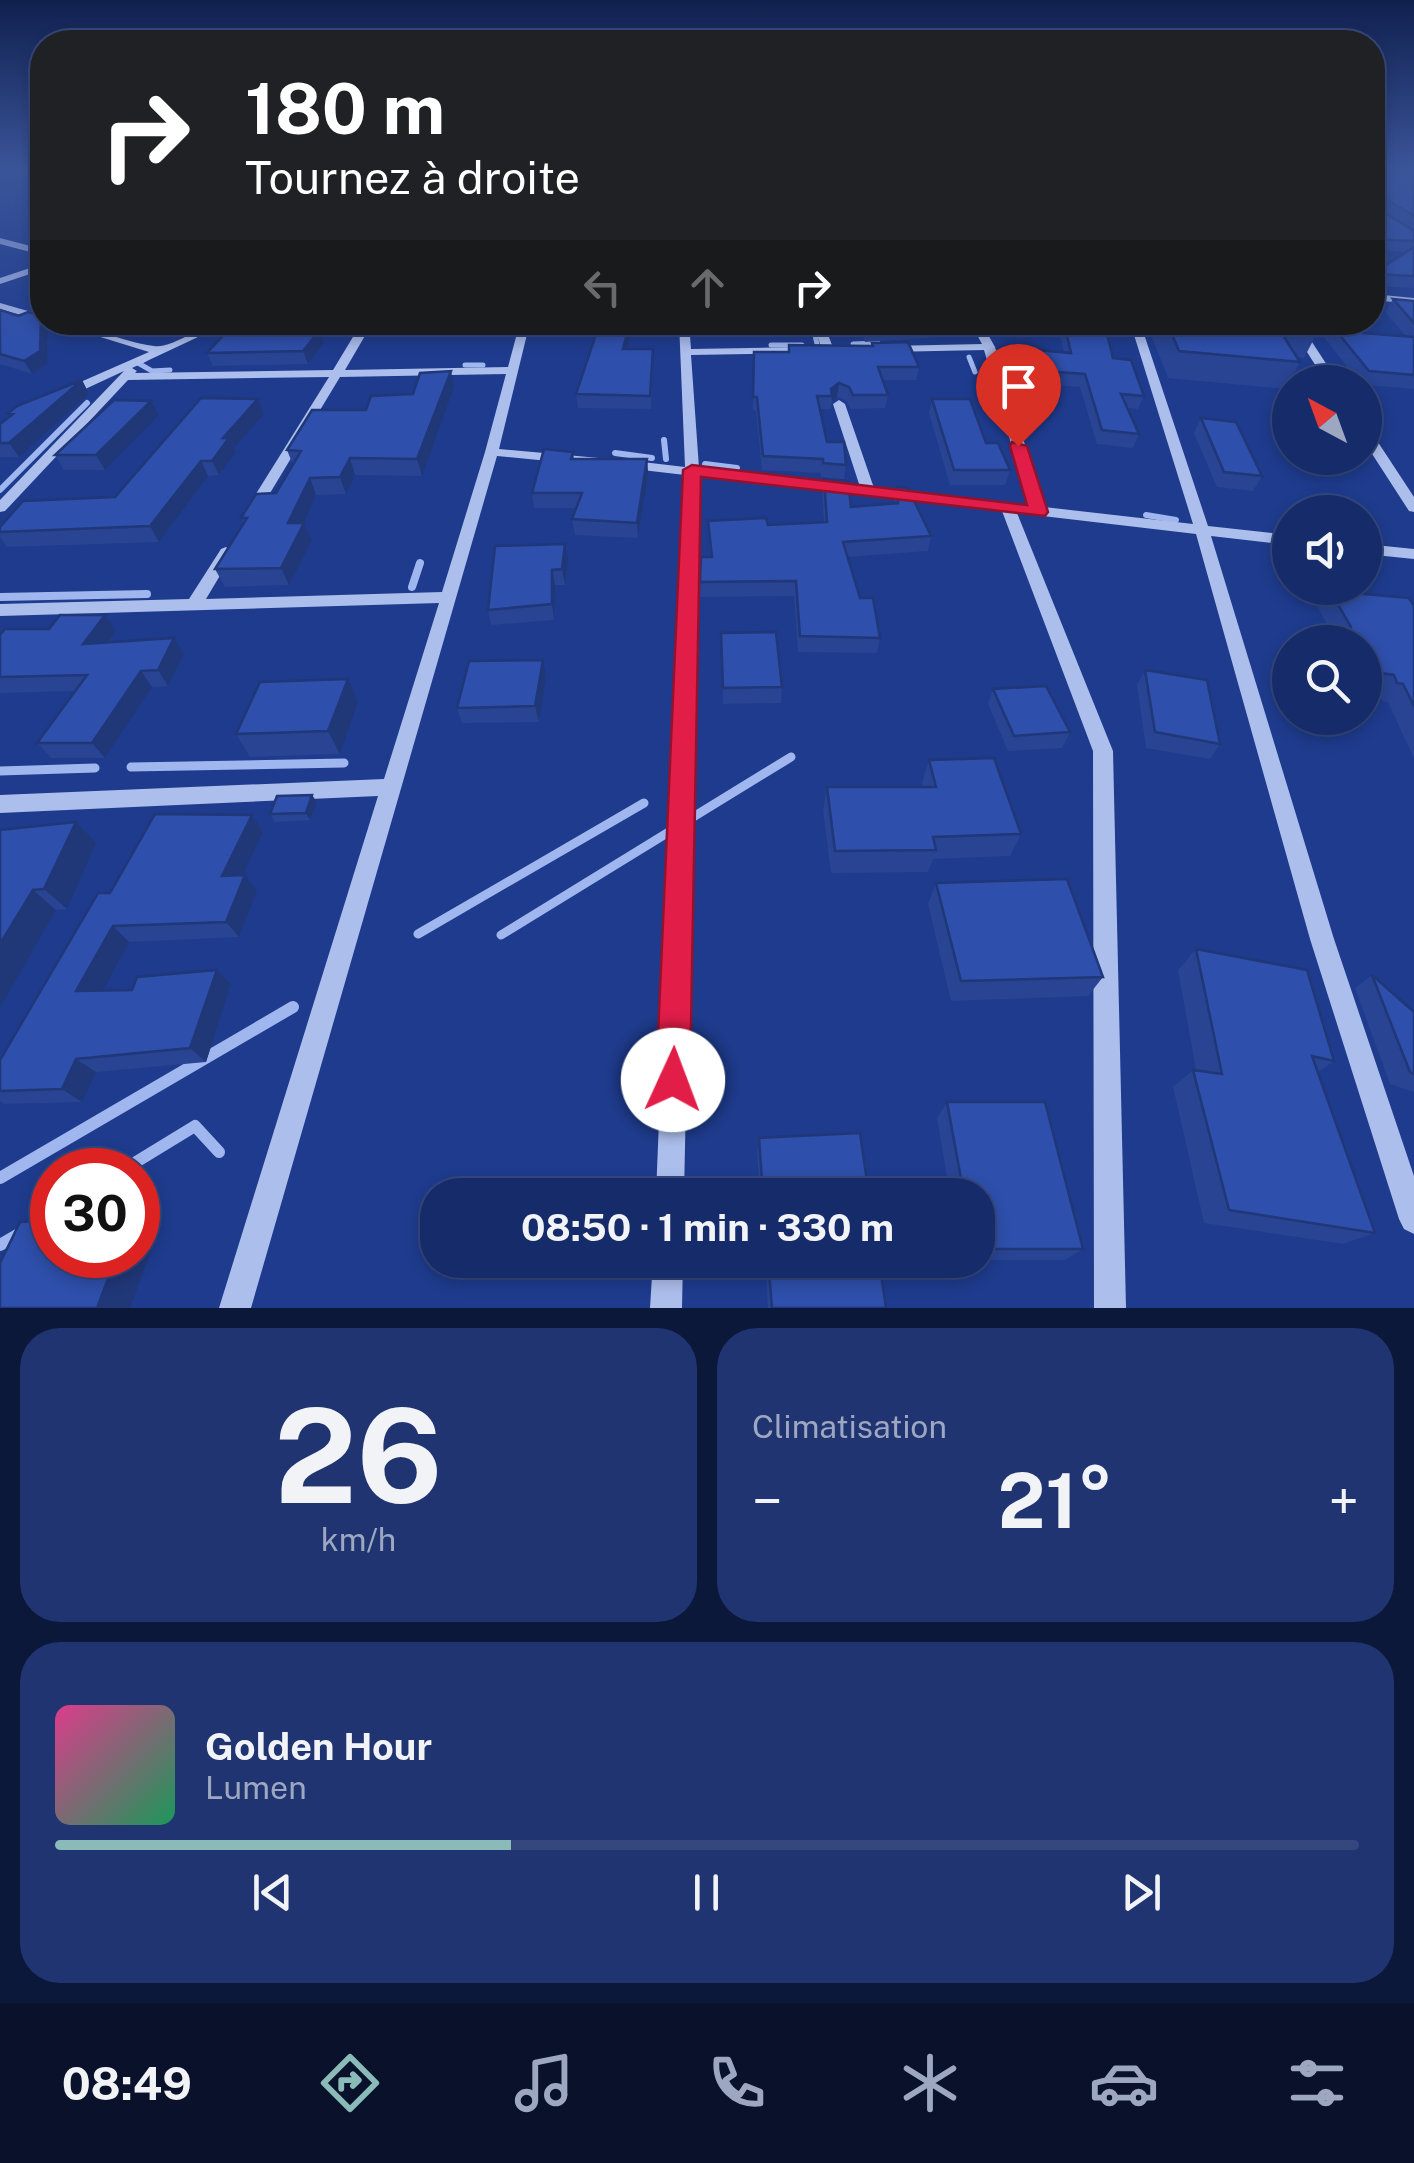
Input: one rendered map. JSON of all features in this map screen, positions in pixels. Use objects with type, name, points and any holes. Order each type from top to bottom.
[{"type":"street","points":[[0,241],[30,249]]},
{"type":"street","points":[[0,281],[30,271]]},
{"type":"street","points":[[1385,298],[1414,300]]},
{"type":"street","points":[[0,306],[30,315]]},
{"type":"street","points":[[102,335],[158,351]]},
{"type":"street","points":[[58,397],[195,335]]},
{"type":"street","points":[[246,521],[360,335]]},
{"type":"street","points":[[235,1308],[492,452],[522,335]]},
{"type":"street","points":[[671,1178],[692,470],[686,335]]},
{"type":"street","points":[[823,335],[828,350]]},
{"type":"street","points":[[982,335],[1038,512]]},
{"type":"street","points":[[1140,335],[1202,529],[1322,939],[1414,1219]]},
{"type":"street","points":[[1301,335],[1321,365]]},
{"type":"street","points":[[882,349],[989,347]]},
{"type":"street","points":[[688,352],[846,350]]},
{"type":"street","points":[[0,508],[144,358]]},
{"type":"street","points":[[125,377],[514,370]]},
{"type":"street","points":[[839,404],[868,492]]},
{"type":"street","points":[[492,452],[692,470],[1272,538]]},
{"type":"street","points":[[1382,459],[1414,508]]},
{"type":"street","points":[[1008,508],[1103,750],[1110,1308]]},
{"type":"street","points":[[195,603],[236,538]]},
{"type":"street","points":[[1382,550],[1414,554]]},
{"type":"street","points":[[0,610],[448,597]]},
{"type":"street","points":[[0,804],[392,786]]},
{"type":"street","points":[[666,1308],[667,1278]]},
{"type":"building","points":[[1385,231],[1414,231],[1414,241],[1385,240]]},
{"type":"building","points":[[1414,247],[1414,276],[1385,275],[1385,266]]},
{"type":"building","points":[[1393,299],[1414,301],[1414,323]]},
{"type":"building","points":[[0,310],[18,316],[30,312],[30,335],[40,335],[40,351],[24,361],[0,354]]},
{"type":"building","points":[[224,335],[316,335],[303,351],[207,353]]},
{"type":"building","points":[[596,335],[627,335],[623,349],[653,349],[650,396],[576,394]]},
{"type":"building","points":[[1067,335],[1107,335],[1113,358],[1131,360],[1144,396],[1121,394],[1139,434],[1102,430],[1085,374],[1029,370],[1025,349],[1071,353]]},
{"type":"building","points":[[1172,335],[1283,335],[1300,362],[1179,351]]},
{"type":"building","points":[[1340,335],[1414,337],[1414,375],[1382,372],[1382,365],[1364,365]]},
{"type":"building","points":[[908,342],[919,367],[878,367],[888,395],[853,395],[849,387],[839,383],[831,389],[832,396],[817,396],[827,442],[844,442],[846,465],[823,463],[823,459],[763,456],[757,397],[753,397],[754,352],[789,352],[789,345],[873,346],[872,343]]},
{"type":"building","points":[[451,371],[417,459],[350,458],[340,477],[310,478],[288,523],[304,523],[281,568],[215,569],[247,518],[241,518],[256,494],[276,493],[301,451],[287,450],[312,410],[366,410],[371,396],[413,394],[420,373]]},
{"type":"building","points":[[82,380],[9,443],[0,443],[0,424],[17,406]]},
{"type":"building","points":[[201,398],[258,399],[223,438],[229,438],[212,461],[201,461],[150,526],[0,532],[23,501],[115,497]]},
{"type":"building","points":[[932,399],[970,399],[986,443],[998,443],[1010,470],[954,470]]},
{"type":"building","points":[[114,400],[151,401],[96,455],[55,455]]},
{"type":"building","points":[[1201,418],[1236,422],[1262,476],[1224,472]]},
{"type":"building","points":[[544,449],[573,452],[571,459],[647,459],[637,523],[572,519],[582,493],[532,493]]},
{"type":"building","points":[[824,479],[848,481],[851,507],[898,503],[897,487],[908,488],[931,536],[843,542],[860,598],[873,598],[880,638],[800,636],[796,581],[700,582],[701,557],[712,557],[708,521],[766,518],[768,525],[827,522]]},
{"type":"building","points":[[565,544],[562,569],[552,570],[552,604],[488,610],[495,546]]},
{"type":"building","points":[[1382,596],[1409,598],[1414,606],[1414,706],[1403,684],[1397,683],[1394,675],[1382,673],[1382,625],[1350,625],[1338,605],[1382,605]]},
{"type":"building","points":[[60,615],[105,615],[83,644],[174,638],[158,670],[141,671],[92,743],[37,743],[87,675],[0,677],[0,635],[5,629],[49,629]]},
{"type":"building","points":[[776,632],[782,687],[723,688],[721,633]]},
{"type":"building","points":[[543,660],[535,706],[457,708],[469,661]]},
{"type":"building","points":[[1145,670],[1207,680],[1220,744],[1155,732]]},
{"type":"building","points":[[348,679],[328,731],[236,734],[260,682]]},
{"type":"building","points":[[1046,686],[1070,732],[1014,736],[993,689]]},
{"type":"building","points":[[994,758],[1021,834],[933,837],[936,850],[835,851],[827,787],[936,787],[929,760]]},
{"type":"building","points":[[312,795],[306,813],[270,814],[277,796]]},
{"type":"building","points":[[155,814],[252,815],[222,876],[245,875],[226,922],[113,926],[76,991],[132,990],[137,977],[217,970],[190,1048],[76,1059],[62,1089],[0,1091],[0,1060],[98,893],[110,893]]},
{"type":"building","points":[[76,822],[44,889],[33,890],[0,944],[0,830]]},
{"type":"building","points":[[1067,879],[1103,977],[961,981],[936,883]]},
{"type":"building","points":[[1196,949],[1307,970],[1334,1061],[1312,1056],[1375,1233],[1229,1210],[1193,1070],[1222,1074]]},
{"type":"building","points":[[1372,975],[1414,1012],[1414,1074],[1410,1072]]},
{"type":"building","points":[[947,1102],[1045,1102],[1083,1249],[995,1249],[995,1178],[961,1178]]},
{"type":"building","points":[[860,1133],[867,1178],[762,1178],[759,1138]]},
{"type":"building","points":[[30,1221],[30,1278],[108,1278],[97,1308],[0,1308],[0,1263],[20,1222]]},
{"type":"building","points":[[770,1278],[882,1278],[886,1308],[772,1308]]},
{"type":"waterway","points":[[815,335],[817,344]]},
{"type":"waterway","points":[[853,344],[878,343]]},
{"type":"waterway","points":[[771,345],[802,345]]},
{"type":"waterway","points":[[969,357],[975,372]]},
{"type":"waterway","points":[[145,359],[138,363],[152,371],[170,370]]},
{"type":"waterway","points":[[465,365],[483,365]]},
{"type":"waterway","points":[[0,490],[87,403]]},
{"type":"waterway","points":[[664,440],[666,459]]},
{"type":"waterway","points":[[615,453],[652,458]]},
{"type":"waterway","points":[[705,464],[737,468]]},
{"type":"waterway","points":[[1146,515],[1176,520]]},
{"type":"waterway","points":[[412,587],[420,563]]},
{"type":"waterway","points":[[0,597],[147,594]]},
{"type":"waterway","points":[[501,935],[791,757]]},
{"type":"waterway","points":[[131,767],[344,763]]},
{"type":"waterway","points":[[0,771],[95,768]]},
{"type":"waterway","points":[[418,934],[644,803]]},
{"type":"waterway","points":[[0,1178],[293,1007]]},
{"type":"waterway","points":[[159,1148],[195,1126],[219,1152]]},
{"type":"waterway","points":[[0,1245],[19,1234]]},
{"type":"route","points":[[673,1080],[692,470],[1038,512],[1018,446]]}]
